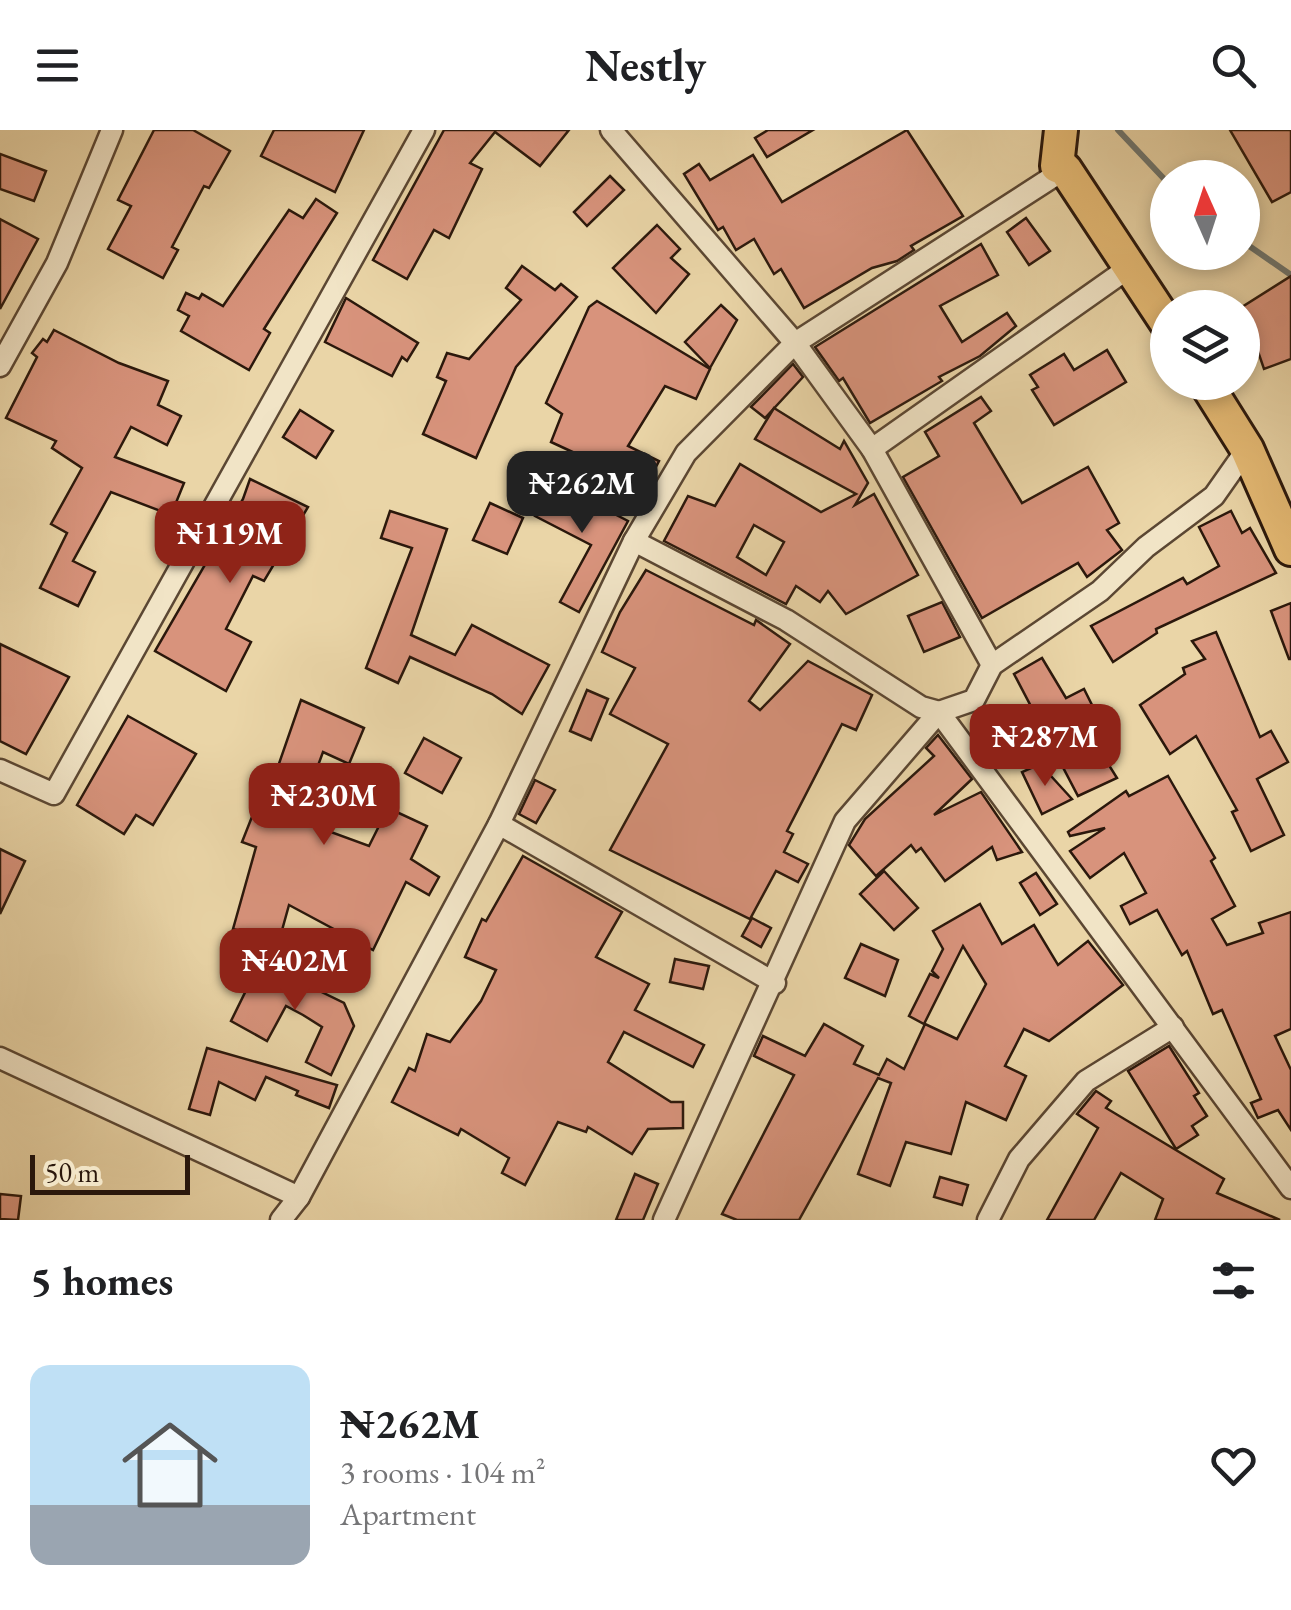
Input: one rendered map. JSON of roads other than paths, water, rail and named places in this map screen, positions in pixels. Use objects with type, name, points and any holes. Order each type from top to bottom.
[{"type":"main road","points":[[1061,130],[1061,167],[1150,298]]},
{"type":"main road","points":[[1216,400],[1246,449],[1291,550]]},
{"type":"street","points":[[0,366],[57,264],[112,130]]},
{"type":"street","points":[[0,770],[54,794],[424,130]]},
{"type":"street","points":[[611,130],[794,344],[872,449],[992,664]]},
{"type":"street","points":[[280,1220],[299,1197],[499,824],[634,540],[686,452],[794,344],[1061,167]]},
{"type":"street","points":[[872,449],[1130,267]]},
{"type":"street","points":[[664,1220],[845,822],[940,712],[974,700],[992,664],[1100,591],[1146,548],[1214,496],[1246,449]]},
{"type":"street","points":[[634,540],[786,620],[921,708],[940,712],[1291,1188]]},
{"type":"street","points":[[499,824],[775,983]]},
{"type":"street","points":[[988,1220],[1018,1160],[1086,1081],[1173,1028]]},
{"type":"street","points":[[0,1058],[299,1197]]},
{"type":"waterway","points":[[1118,130],[1150,164]]},
{"type":"waterway","points":[[1260,253],[1291,275]]}]
